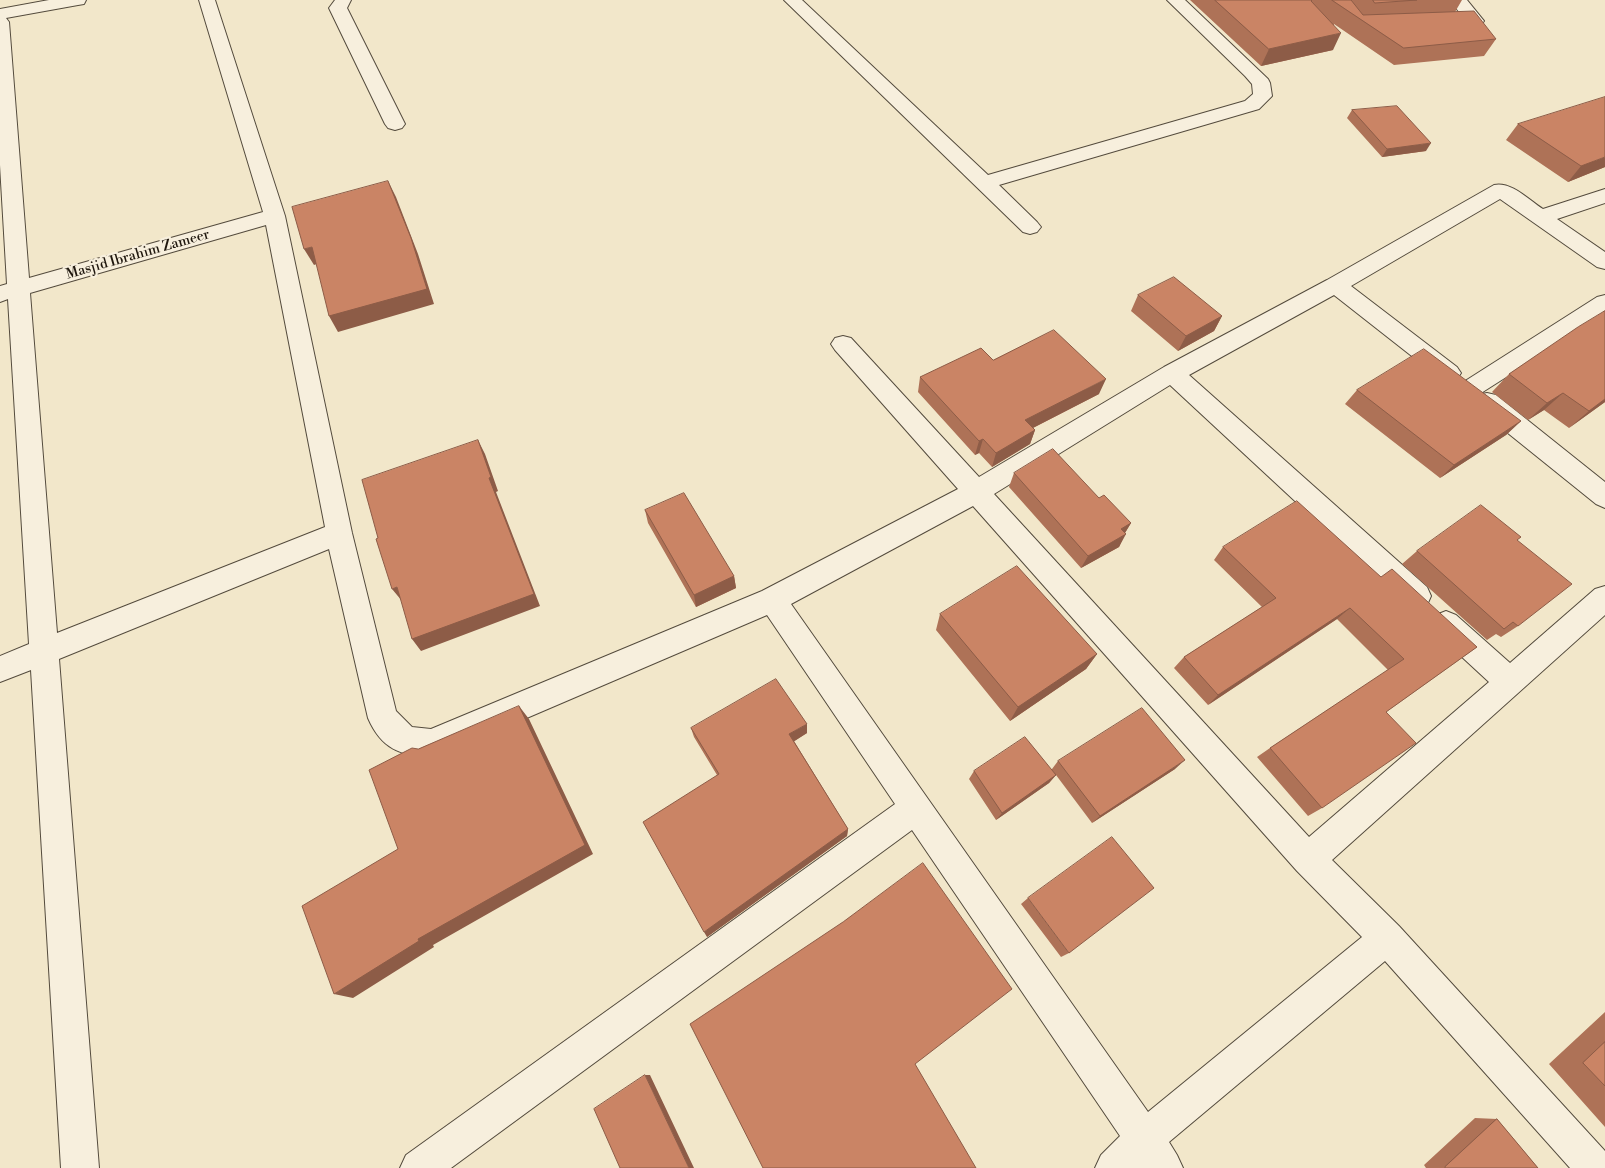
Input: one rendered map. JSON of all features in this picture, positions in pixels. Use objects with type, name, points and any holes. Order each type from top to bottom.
[{"type":"street","points":[[0,14],[78,0]]},
{"type":"street","points":[[207,0],[275,216],[339,533],[383,718],[404,740],[431,744],[772,600],[975,492],[1172,373],[1335,285],[1500,190],[1605,262]]},
{"type":"street","points":[[343,0],[338,8],[395,124]]},
{"type":"street","points":[[792,0],[1030,227]]},
{"type":"street","points":[[984,183],[1252,105],[1263,96],[1261,83],[1251,72],[1175,0]]},
{"type":"street","points":[[1437,23],[1475,21],[1458,0]]},
{"type":"street","points":[[0,22],[10,292],[44,652],[80,1168]]},
{"type":"street","points":[[1540,217],[1605,196]]},
{"type":"street","name":"Masjid Ibrahim Zameer","points":[[10,292],[275,216]]},
{"type":"street","points":[[1335,285],[1470,389],[1605,497]]},
{"type":"street","points":[[1470,389],[1605,303]]},
{"type":"street","points":[[843,344],[1308,860],[1387,938],[1595,1168]]},
{"type":"street","points":[[1172,373],[1510,682]]},
{"type":"street","points":[[0,669],[339,533]]},
{"type":"street","points":[[1308,860],[1605,598]]},
{"type":"street","points":[[772,600],[1164,1168]]},
{"type":"street","points":[[419,1168],[916,808]]},
{"type":"street","points":[[1114,1168],[1144,1139],[1387,938]]},
{"type":"building","points":[[1215,0],[1312,0],[1341,33],[1269,49]]},
{"type":"building","points":[[1332,0],[1351,0],[1363,15],[1474,11],[1496,39],[1404,48]]},
{"type":"building","points":[[1373,0],[1417,0],[1375,3]]},
{"type":"building","points":[[1605,97],[1605,157],[1581,166],[1518,124]]},
{"type":"building","points":[[1397,106],[1431,143],[1387,149],[1352,110]]},
{"type":"building","points":[[388,181],[411,238],[427,289],[329,316],[312,247],[304,249],[292,207]]},
{"type":"building","points":[[1174,277],[1222,316],[1186,336],[1138,295]]},
{"type":"building","points":[[1605,311],[1605,399],[1589,411],[1563,393],[1547,403],[1509,374],[1578,327]]},
{"type":"building","points":[[1054,330],[1106,379],[1025,420],[1035,430],[996,453],[983,439],[979,441],[920,377],[981,348],[993,360]]},
{"type":"building","points":[[1424,349],[1521,421],[1454,465],[1357,390]]},
{"type":"building","points":[[478,440],[491,477],[489,478],[534,594],[412,639],[397,587],[392,589],[376,539],[378,538],[362,480]]},
{"type":"building","points":[[1053,449],[1099,498],[1104,495],[1131,523],[1121,529],[1126,534],[1088,556],[1014,473]]},
{"type":"building","points":[[684,493],[734,576],[694,595],[645,510]]},
{"type":"building","points":[[1297,501],[1381,577],[1392,569],[1477,647],[1386,712],[1416,743],[1322,808],[1270,748],[1404,659],[1350,608],[1218,695],[1184,657],[1276,598],[1223,547]]},
{"type":"building","points":[[1481,505],[1521,537],[1517,540],[1572,584],[1518,626],[1513,622],[1504,629],[1417,551]]},
{"type":"building","points":[[1017,566],[1097,654],[1018,707],[940,614]]},
{"type":"building","points":[[776,679],[807,724],[789,734],[848,829],[704,932],[643,822],[719,774],[691,728]]},
{"type":"building","points":[[519,706],[585,845],[418,939],[419,941],[334,994],[302,906],[398,849],[369,770],[412,748],[418,749]]},
{"type":"building","points":[[1142,708],[1185,760],[1100,816],[1058,761]]},
{"type":"building","points":[[1025,737],[1056,775],[1002,813],[974,771]]},
{"type":"building","points":[[1112,837],[1154,888],[1069,953],[1028,898]]},
{"type":"building","points":[[923,863],[1012,989],[915,1064],[976,1168],[763,1168],[690,1024],[843,922]]},
{"type":"building","points":[[1605,1042],[1605,1086],[1583,1063]]},
{"type":"building","points":[[645,1075],[689,1168],[620,1168],[594,1109]]},
{"type":"building","points":[[1497,1119],[1538,1168],[1445,1168],[1445,1167]]}]
